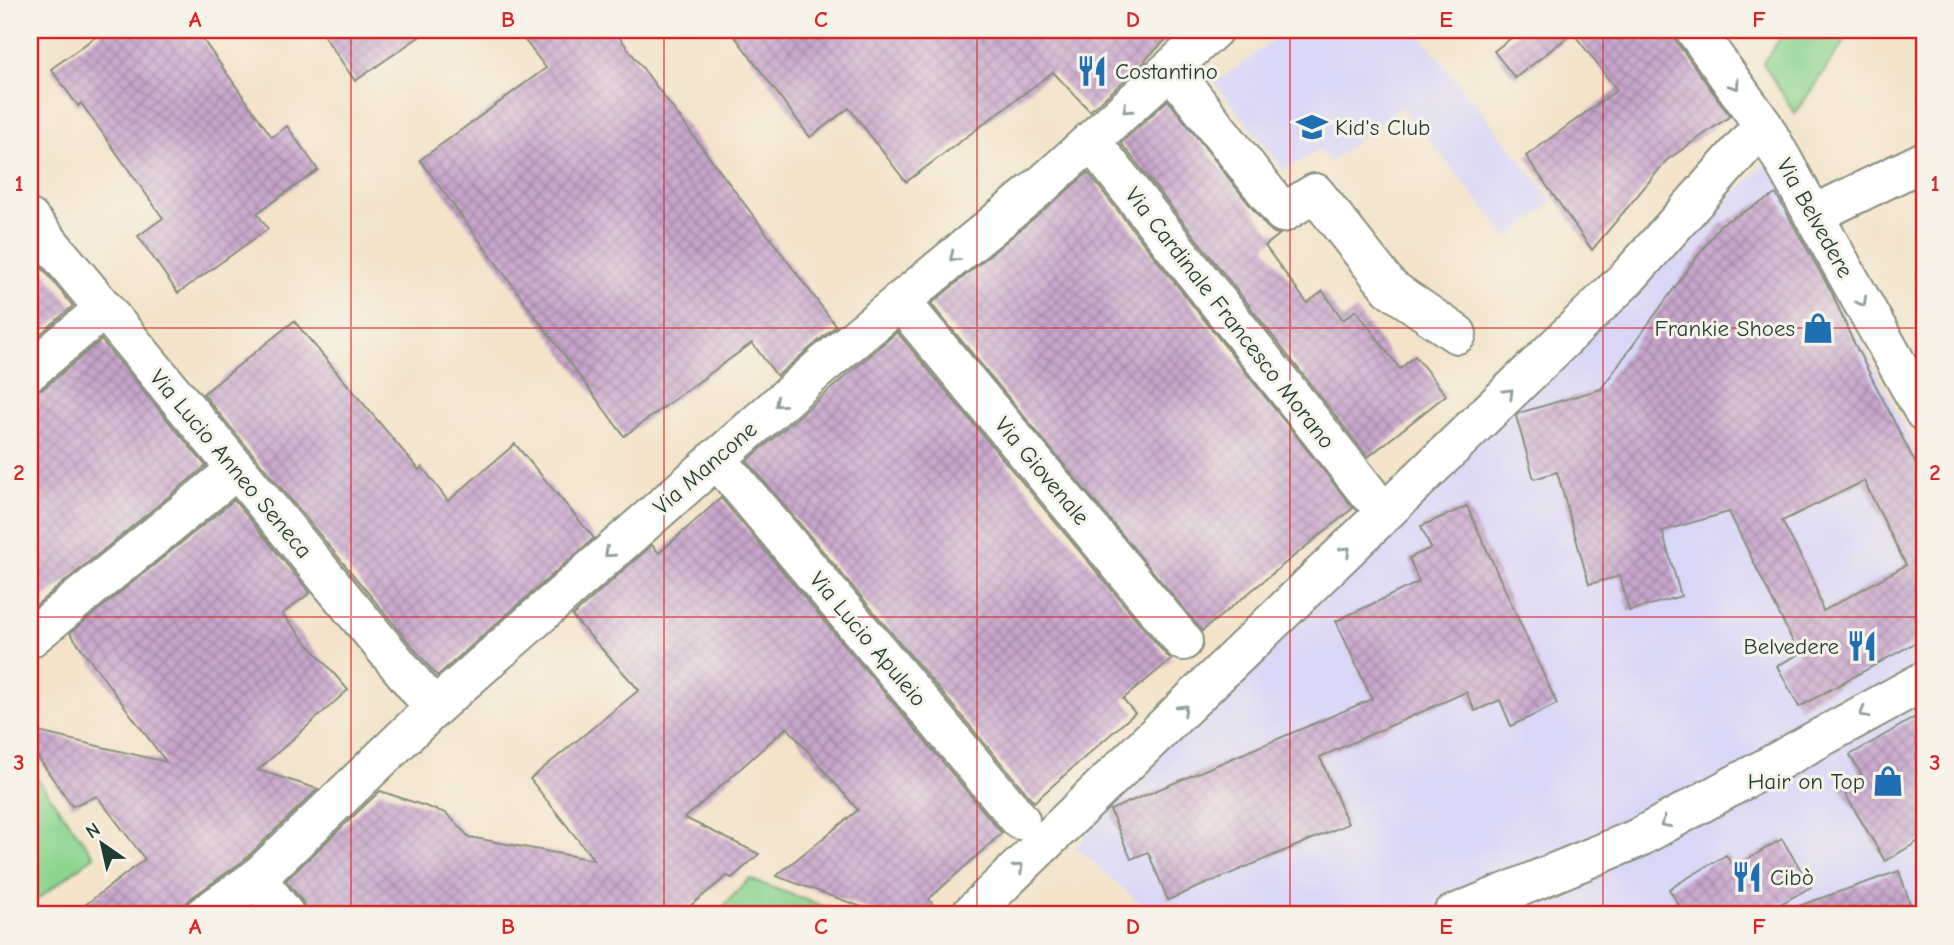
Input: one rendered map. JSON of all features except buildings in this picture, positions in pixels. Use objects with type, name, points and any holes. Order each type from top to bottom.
[{"type":"street","name":"Via Mancone","points":[[205,915],[257,878],[434,708],[716,458],[1091,141],[1213,30]]},
{"type":"street","name":"Via Belvedere","points":[[1695,30],[1763,125],[1924,412]]},
{"type":"street","points":[[1171,69],[1283,213],[1315,193],[1390,288],[1457,334]]},
{"type":"street","points":[[970,915],[1629,276],[1763,125]]},
{"type":"street","name":"Via Cardinale Francesco Morano","points":[[1091,141],[1369,494]]},
{"type":"street","points":[[1813,215],[1924,161]]},
{"type":"street","name":"Via Lucio Anneo Seneca","points":[[30,219],[434,708]]},
{"type":"street","name":"Via Giovenale","points":[[900,301],[1183,641]]},
{"type":"street","points":[[30,372],[104,309]]},
{"type":"street","name":"Via Lucio Apuleio","points":[[716,458],[1020,820]]},
{"type":"street","points":[[30,638],[236,470]]},
{"type":"street","points":[[1452,915],[1636,839],[1924,681]]},
{"type":"street","points":[[257,878],[285,915]]},
{"type":"shaded area","name":"Kid's Club","points":[[1288,30],[1416,30],[1554,202],[1509,238],[1401,106],[1330,162],[1319,149],[1285,171],[1215,83]]},
{"type":"shaded area","points":[[1770,159],[1924,467],[1924,915],[1153,915],[1077,848],[1115,790]]},
{"type":"green space","points":[[1786,30],[1852,30],[1795,114],[1763,63]]},
{"type":"green space","points":[[30,769],[94,856],[30,905]]},
{"type":"green space","points":[[749,879],[847,915],[715,915]]},
{"type":"place","name":"Costantino","points":[[1092,71]]},
{"type":"place","name":"Kid's Club","points":[[1312,127]]},
{"type":"place","name":"Frankie Shoes","points":[[1818,328]]},
{"type":"place","name":"Belvedere","points":[[1862,646]]},
{"type":"place","name":"Hair on Top","points":[[1888,781]]},
{"type":"place","name":"Cibò","points":[[1747,877]]}]
